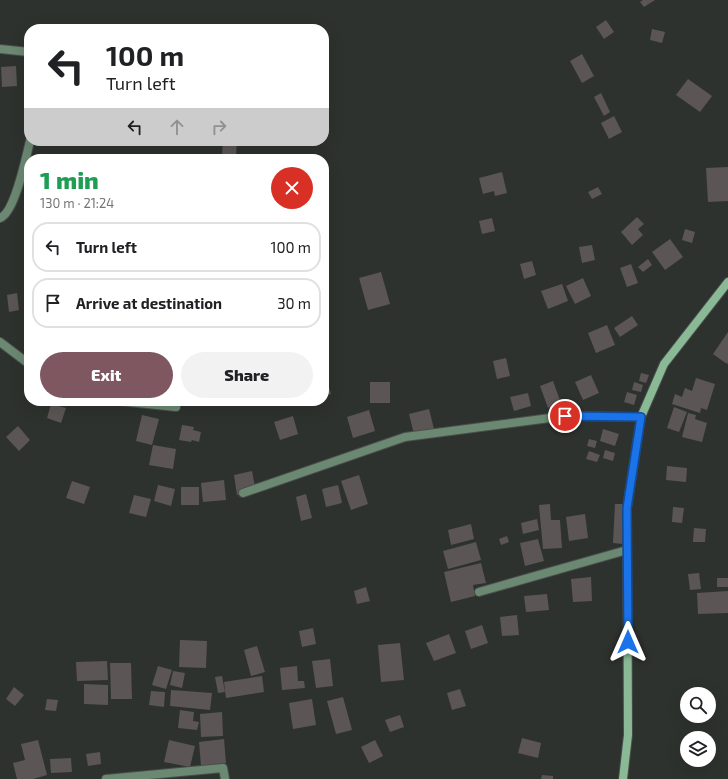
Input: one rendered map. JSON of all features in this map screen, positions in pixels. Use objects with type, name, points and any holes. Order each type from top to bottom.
[{"type":"main road","points":[[623,779],[628,735],[627,508],[641,417],[664,364],[728,282]]},
{"type":"street","points":[[0,49],[24,51]]},
{"type":"street","points":[[0,218],[4,217],[13,202],[24,163]]},
{"type":"street","points":[[0,342],[24,360]]},
{"type":"street","points":[[166,406],[176,407]]},
{"type":"street","points":[[243,492],[404,437],[565,416],[641,417]]},
{"type":"street","points":[[479,592],[627,550]]},
{"type":"street","points":[[106,779],[223,768],[225,779]]},
{"type":"building","points":[[643,0],[655,0],[644,7],[640,2]]},
{"type":"building","points":[[606,20],[614,32],[604,39],[596,27]]},
{"type":"building","points":[[652,29],[665,32],[662,43],[650,40]]},
{"type":"building","points":[[582,54],[594,76],[582,83],[570,61]]},
{"type":"building","points":[[16,66],[17,86],[2,87],[1,67]]},
{"type":"building","points":[[688,79],[712,96],[700,112],[676,95]]},
{"type":"building","points":[[601,93],[610,112],[604,116],[594,97]]},
{"type":"building","points":[[614,116],[622,132],[609,139],[601,123]]},
{"type":"building","points":[[223,146],[237,146],[236,154],[222,154]]},
{"type":"building","points":[[728,167],[728,201],[708,202],[706,168]]},
{"type":"building","points":[[502,172],[507,193],[495,196],[494,191],[483,194],[479,178]]},
{"type":"building","points":[[598,187],[602,194],[592,199],[588,192]]},
{"type":"building","points":[[637,217],[644,224],[638,229],[643,235],[632,245],[621,232]]},
{"type":"building","points":[[492,218],[495,231],[482,234],[479,221]]},
{"type":"building","points":[[685,229],[695,232],[692,243],[682,240]]},
{"type":"building","points":[[670,239],[683,257],[665,270],[652,252]]},
{"type":"building","points":[[592,245],[595,260],[582,263],[579,247]]},
{"type":"building","points":[[648,259],[652,265],[643,272],[638,267]]},
{"type":"building","points":[[532,261],[536,275],[524,279],[520,264]]},
{"type":"building","points":[[631,264],[638,283],[627,287],[620,268]]},
{"type":"building","points":[[381,272],[390,304],[368,310],[359,278]]},
{"type":"building","points":[[583,278],[591,296],[575,304],[566,286]]},
{"type":"building","points":[[562,284],[568,301],[548,309],[541,291]]},
{"type":"building","points":[[17,293],[19,310],[9,312],[7,295]]},
{"type":"building","points":[[632,316],[638,325],[620,337],[614,328]]},
{"type":"building","points":[[607,325],[615,345],[596,353],[588,333]]},
{"type":"building","points":[[728,332],[728,363],[727,364],[713,354]]},
{"type":"building","points":[[506,358],[510,376],[497,379],[493,361]]},
{"type":"building","points":[[641,373],[649,375],[646,383],[639,381]]},
{"type":"building","points":[[591,375],[599,393],[583,400],[575,382]]},
{"type":"building","points":[[696,378],[715,384],[707,410],[701,408],[700,413],[672,404],[675,394],[682,397],[685,388],[692,391]]},
{"type":"building","points":[[553,381],[561,403],[548,408],[540,386]]},
{"type":"building","points":[[370,382],[390,382],[390,403],[370,403]]},
{"type":"building","points":[[634,382],[643,385],[641,392],[632,390]]},
{"type":"building","points":[[627,392],[637,395],[634,405],[624,402]]},
{"type":"building","points":[[528,393],[531,406],[514,411],[510,397]]},
{"type":"building","points":[[50,406],[66,408],[61,423],[47,418]]},
{"type":"building","points":[[674,407],[687,412],[679,432],[667,428]]},
{"type":"building","points":[[429,409],[435,433],[415,438],[409,414]]},
{"type":"building","points":[[369,410],[375,431],[353,438],[347,417]]},
{"type":"building","points":[[688,413],[696,415],[695,419],[707,423],[702,442],[682,437]]},
{"type":"building","points":[[142,415],[159,419],[152,445],[136,441]]},
{"type":"building","points":[[293,416],[298,434],[280,440],[274,422]]},
{"type":"building","points":[[182,425],[194,427],[193,430],[201,432],[199,442],[192,440],[191,442],[179,440]]},
{"type":"building","points":[[18,426],[30,440],[19,451],[6,437]]},
{"type":"building","points":[[603,429],[619,434],[615,446],[600,441]]},
{"type":"building","points":[[589,439],[597,441],[595,448],[587,446]]},
{"type":"building","points":[[153,445],[176,449],[173,469],[149,465]]},
{"type":"building","points":[[605,450],[615,453],[613,461],[603,458]]},
{"type":"building","points":[[589,451],[600,455],[597,462],[586,459]]},
{"type":"building","points":[[667,466],[687,468],[686,482],[666,480]]},
{"type":"building","points":[[252,471],[256,492],[237,495],[234,475]]},
{"type":"building","points":[[359,475],[368,504],[351,510],[341,481]]},
{"type":"building","points":[[224,480],[226,500],[203,502],[201,483]]},
{"type":"building","points":[[72,481],[90,487],[84,504],[66,498]]},
{"type":"building","points":[[158,485],[175,489],[171,506],[154,501]]},
{"type":"building","points":[[338,485],[342,503],[326,507],[322,489]]},
{"type":"building","points":[[181,487],[199,487],[199,505],[181,505]]},
{"type":"building","points":[[306,494],[312,518],[301,521],[296,497]]},
{"type":"building","points":[[134,495],[151,499],[146,517],[129,513]]},
{"type":"building","points":[[550,504],[551,520],[560,520],[562,548],[543,549],[539,505]]},
{"type":"building","points":[[615,504],[624,504],[623,544],[613,543]]},
{"type":"building","points":[[673,507],[684,508],[682,523],[672,522]]},
{"type":"building","points":[[585,514],[588,538],[569,541],[566,517]]},
{"type":"building","points":[[537,519],[539,530],[523,534],[521,523]]},
{"type":"building","points":[[471,524],[474,539],[451,545],[448,530]]},
{"type":"building","points":[[694,528],[706,529],[705,542],[693,542]]},
{"type":"building","points":[[507,536],[509,542],[501,545],[499,539]]},
{"type":"building","points":[[538,539],[544,561],[525,566],[520,543]]},
{"type":"building","points":[[476,542],[481,560],[448,569],[443,551]]},
{"type":"building","points":[[481,563],[486,583],[473,585],[475,596],[451,602],[444,572]]},
{"type":"building","points":[[699,573],[701,589],[690,590],[688,574]]},
{"type":"building","points":[[591,577],[592,601],[573,602],[571,579]]},
{"type":"building","points":[[717,578],[728,578],[728,587],[717,587]]},
{"type":"building","points":[[366,587],[370,601],[357,604],[354,591]]},
{"type":"building","points":[[728,591],[728,613],[698,614],[697,593]]},
{"type":"building","points":[[547,594],[549,610],[526,612],[524,596]]},
{"type":"building","points":[[517,615],[519,635],[502,636],[500,617]]},
{"type":"building","points":[[482,625],[488,643],[471,649],[465,631]]},
{"type":"building","points":[[313,628],[316,644],[302,647],[299,631]]},
{"type":"building","points":[[449,634],[456,653],[434,661],[426,643]]},
{"type":"building","points":[[180,640],[207,641],[206,668],[179,667]]},
{"type":"building","points":[[400,643],[404,680],[381,682],[378,645]]},
{"type":"building","points":[[257,646],[265,672],[251,676],[244,650]]},
{"type":"building","points":[[330,659],[333,686],[316,688],[312,661]]},
{"type":"building","points":[[107,661],[108,680],[77,681],[76,662]]},
{"type":"building","points":[[110,663],[131,663],[132,699],[111,699]]},
{"type":"building","points":[[158,666],[172,670],[166,689],[152,685]]},
{"type":"building","points":[[297,666],[298,681],[304,681],[305,688],[282,690],[280,668]]},
{"type":"building","points":[[173,671],[185,673],[182,688],[170,685]]},
{"type":"building","points":[[222,676],[225,692],[218,693],[215,677]]},
{"type":"building","points":[[262,676],[264,692],[226,698],[224,682]]},
{"type":"building","points":[[84,684],[108,685],[108,705],[84,704]]},
{"type":"building","points":[[14,687],[24,695],[15,706],[6,699]]},
{"type":"building","points":[[460,689],[466,706],[452,710],[447,693]]},
{"type":"building","points":[[171,690],[212,693],[210,710],[170,706]]},
{"type":"building","points":[[151,691],[165,692],[164,707],[149,705]]},
{"type":"building","points":[[343,697],[352,730],[336,734],[327,701]]},
{"type":"building","points":[[47,699],[58,700],[56,711],[45,710]]},
{"type":"building","points":[[312,699],[316,725],[293,729],[289,703]]},
{"type":"building","points":[[180,710],[194,712],[193,721],[199,722],[197,730],[178,728]]},
{"type":"building","points":[[222,712],[223,736],[201,737],[200,714]]},
{"type":"building","points":[[400,715],[404,727],[390,732],[385,720]]},
{"type":"building","points":[[522,738],[541,743],[538,758],[518,753]]},
{"type":"building","points":[[224,739],[226,763],[201,766],[199,742]]},
{"type":"building","points":[[38,740],[47,775],[33,779],[17,779],[13,763],[25,760],[21,744]]},
{"type":"building","points":[[169,740],[195,746],[190,767],[164,762]]},
{"type":"building","points":[[375,740],[383,756],[369,763],[361,747]]},
{"type":"building","points":[[100,752],[101,764],[88,766],[86,754]]},
{"type":"building","points":[[71,758],[72,772],[51,773],[50,759]]},
{"type":"building","points":[[542,775],[553,776],[553,779],[541,779]]},
{"type":"route","points":[[565,416],[641,417],[627,508],[628,642]]}]
